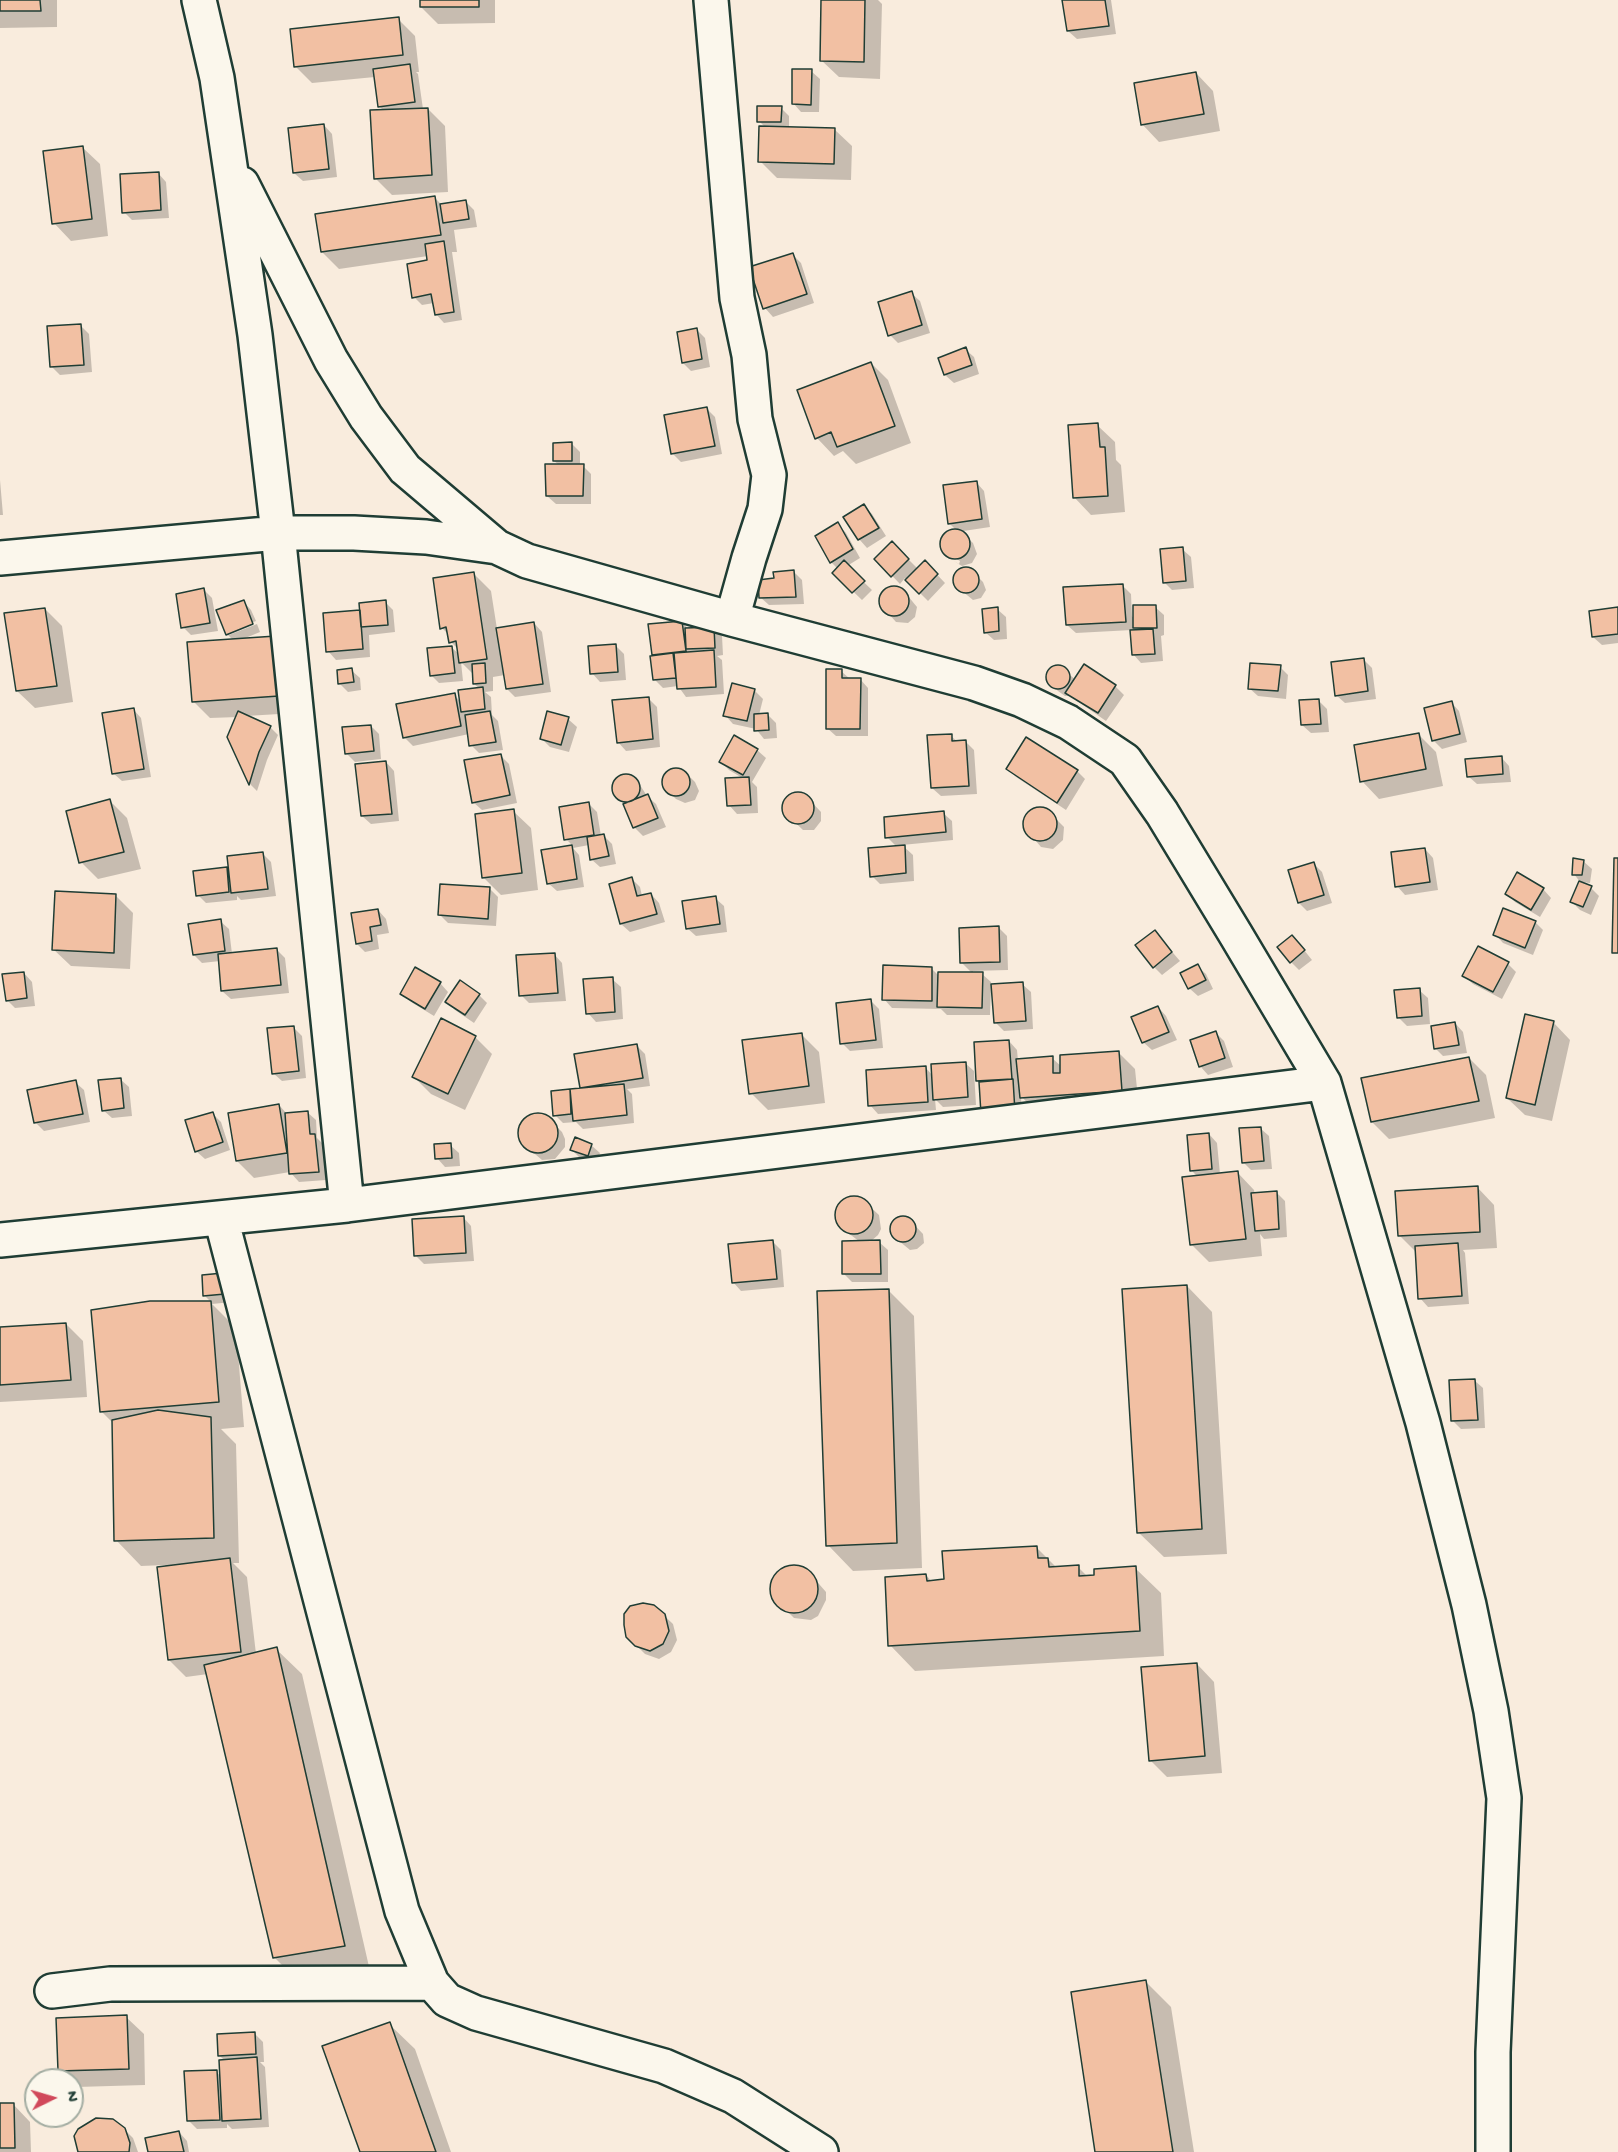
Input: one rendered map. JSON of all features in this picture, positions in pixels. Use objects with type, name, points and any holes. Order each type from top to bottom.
[{"type":"street","points":[[199,0],[217,78],[255,335],[278,533],[347,1205]]},
{"type":"street","points":[[711,0],[737,298],[749,355],[755,419],[769,475],[765,509],[748,558],[732,620]]},
{"type":"street","points":[[229,159],[331,360],[366,417],[405,469],[497,547],[527,561],[732,620],[924,668],[1022,700],[1068,722],[1125,760],[1168,823],[1324,1083],[1423,1423],[1469,1605],[1491,1711],[1504,1798],[1493,2052],[1493,2152]]},
{"type":"street","points":[[0,558],[278,533],[364,533],[426,537],[497,547]]},
{"type":"street","points":[[0,1240],[347,1205],[1324,1083]]},
{"type":"street","points":[[221,1218],[402,1911],[432,1983],[447,2000],[476,2013],[664,2066],[733,2096],[821,2152]]},
{"type":"street","points":[[52,1991],[110,1984],[432,1983]]},
{"type":"building","points":[[0,0],[40,0],[41,11],[0,11]]},
{"type":"building","points":[[420,0],[479,0],[479,7],[420,7]]},
{"type":"building","points":[[821,0],[865,0],[864,62],[820,61]]},
{"type":"building","points":[[1062,0],[1105,0],[1109,26],[1067,31]]},
{"type":"building","points":[[399,17],[403,55],[294,67],[290,29]]},
{"type":"building","points":[[410,64],[415,102],[378,107],[373,69]]},
{"type":"building","points":[[792,69],[812,69],[811,105],[792,104]]},
{"type":"building","points":[[1196,72],[1204,114],[1141,125],[1134,83]]},
{"type":"building","points":[[757,106],[782,106],[781,122],[757,122]]},
{"type":"building","points":[[428,108],[432,175],[374,179],[370,110]]},
{"type":"building","points":[[324,124],[329,169],[293,173],[288,128]]},
{"type":"building","points":[[759,126],[835,128],[834,164],[758,162]]},
{"type":"building","points":[[83,146],[92,219],[52,224],[43,151]]},
{"type":"building","points":[[159,172],[161,210],[122,213],[120,174]]},
{"type":"building","points":[[435,196],[441,235],[321,252],[315,214]]},
{"type":"building","points":[[466,200],[469,219],[443,223],[440,204]]},
{"type":"building","points":[[444,241],[454,312],[435,315],[431,294],[412,298],[407,264],[427,260],[425,244]]},
{"type":"building","points":[[793,253],[807,294],[763,309],[749,267]]},
{"type":"building","points":[[912,291],[922,325],[888,336],[878,302]]},
{"type":"building","points":[[81,324],[84,365],[50,367],[47,326]]},
{"type":"building","points":[[697,328],[702,359],[682,363],[677,332]]},
{"type":"building","points":[[966,347],[972,365],[944,375],[938,358]]},
{"type":"building","points":[[871,362],[895,426],[837,447],[831,432],[815,439],[797,390]]},
{"type":"building","points":[[707,407],[715,446],[671,454],[664,415]]},
{"type":"building","points":[[1098,423],[1100,447],[1105,447],[1108,496],[1073,498],[1068,425]]},
{"type":"building","points":[[572,442],[572,461],[553,461],[553,443]]},
{"type":"building","points":[[545,464],[584,464],[583,496],[546,496]]},
{"type":"building","points":[[977,481],[982,519],[948,524],[943,485]]},
{"type":"building","points":[[864,504],[879,528],[858,540],[843,517]]},
{"type":"building","points":[[838,522],[853,549],[830,563],[815,536]]},
{"type":"building","points":[[955,529],[965,534],[970,544],[965,554],[955,559],[945,554],[940,544],[945,534]]},
{"type":"building","points":[[892,541],[909,559],[891,577],[874,559]]},
{"type":"building","points":[[1183,547],[1186,581],[1163,583],[1160,549]]},
{"type":"building","points":[[844,560],[865,581],[852,593],[832,573]]},
{"type":"building","points":[[925,560],[938,574],[919,594],[905,580]]},
{"type":"building","points":[[966,567],[975,571],[979,580],[975,589],[966,593],[957,589],[953,580],[957,571]]},
{"type":"building","points":[[794,570],[796,597],[759,598],[758,580],[774,578],[773,572]]},
{"type":"building","points":[[474,572],[487,659],[459,663],[456,641],[449,643],[446,627],[440,629],[433,578]]},
{"type":"building","points":[[1123,584],[1126,622],[1066,625],[1063,587]]},
{"type":"building","points":[[894,586],[905,590],[909,601],[905,612],[894,616],[883,612],[879,601],[883,590]]},
{"type":"building","points":[[204,588],[210,623],[181,628],[176,594]]},
{"type":"building","points":[[244,600],[253,624],[226,635],[216,610]]},
{"type":"building","points":[[386,600],[388,625],[361,627],[359,603]]},
{"type":"building","points":[[1133,605],[1156,605],[1157,628],[1133,628]]},
{"type":"building","points":[[998,607],[999,631],[984,633],[982,609]]},
{"type":"building","points":[[1618,607],[1618,634],[1592,637],[1589,611]]},
{"type":"building","points":[[45,608],[57,686],[16,691],[4,613]]},
{"type":"building","points":[[360,610],[363,649],[326,652],[323,613]]},
{"type":"building","points":[[682,621],[686,651],[652,655],[648,624]]},
{"type":"building","points":[[534,622],[543,684],[506,689],[496,628]]},
{"type":"building","points":[[714,627],[715,648],[686,649],[685,628]]},
{"type":"building","points":[[1153,629],[1155,654],[1132,655],[1130,630]]},
{"type":"building","points":[[276,636],[279,696],[192,702],[187,642]]},
{"type":"building","points":[[616,644],[618,672],[590,674],[588,646]]},
{"type":"building","points":[[452,646],[455,673],[430,676],[427,648]]},
{"type":"building","points":[[714,650],[716,687],[677,689],[674,653]]},
{"type":"building","points":[[673,653],[676,678],[653,680],[650,656]]},
{"type":"building","points":[[1364,658],[1368,691],[1335,696],[1331,662]]},
{"type":"building","points":[[485,663],[486,683],[473,684],[472,664]]},
{"type":"building","points":[[1250,663],[1281,665],[1278,691],[1248,689]]},
{"type":"building","points":[[1084,664],[1116,685],[1098,713],[1065,693]]},
{"type":"building","points":[[1058,665],[1063,666],[1069,672],[1069,682],[1063,688],[1058,689],[1053,688],[1047,682],[1046,677],[1047,672],[1053,666]]},
{"type":"building","points":[[352,668],[354,682],[338,684],[337,670]]},
{"type":"building","points":[[826,669],[842,669],[842,678],[861,678],[860,729],[826,729]]},
{"type":"building","points":[[732,683],[755,689],[747,721],[723,716]]},
{"type":"building","points":[[483,687],[485,709],[461,712],[458,690]]},
{"type":"building","points":[[455,693],[461,726],[403,738],[396,704]]},
{"type":"building","points":[[649,697],[653,739],[617,743],[612,700]]},
{"type":"building","points":[[1319,699],[1321,724],[1301,725],[1299,700]]},
{"type":"building","points":[[1452,701],[1460,734],[1432,741],[1424,708]]},
{"type":"building","points":[[134,708],[144,769],[112,774],[102,713]]},
{"type":"building","points":[[238,711],[271,726],[259,752],[249,785],[227,737]]},
{"type":"building","points":[[490,711],[496,742],[469,746],[465,715]]},
{"type":"building","points":[[547,711],[569,717],[561,745],[540,739]]},
{"type":"building","points":[[768,713],[769,730],[754,731],[754,714]]},
{"type":"building","points":[[371,725],[374,751],[345,754],[342,727]]},
{"type":"building","points":[[1419,733],[1426,769],[1360,782],[1354,745]]},
{"type":"building","points":[[952,734],[952,741],[966,740],[969,786],[931,788],[927,735]]},
{"type":"building","points":[[734,735],[758,749],[743,775],[719,762]]},
{"type":"building","points":[[1026,737],[1078,770],[1057,803],[1006,769]]},
{"type":"building","points":[[501,754],[510,795],[472,803],[464,760]]},
{"type":"building","points":[[1502,756],[1503,774],[1467,777],[1465,759]]},
{"type":"building","points":[[386,761],[392,814],[361,816],[355,764]]},
{"type":"building","points":[[676,768],[686,772],[690,782],[686,792],[676,796],[666,792],[662,782],[666,772]]},
{"type":"building","points":[[626,774],[636,778],[640,788],[636,798],[626,802],[616,798],[612,788],[616,778]]},
{"type":"building","points":[[749,777],[751,805],[727,806],[725,778]]},
{"type":"building","points":[[798,792],[809,797],[814,808],[809,819],[798,824],[787,819],[782,808],[787,797]]},
{"type":"building","points":[[648,794],[658,818],[633,828],[623,804]]},
{"type":"building","points":[[110,799],[124,852],[79,863],[66,811]]},
{"type":"building","points":[[589,802],[594,835],[564,840],[559,807]]},
{"type":"building","points":[[1040,807],[1052,812],[1057,824],[1052,836],[1040,841],[1028,836],[1023,824],[1028,812]]},
{"type":"building","points":[[514,809],[522,873],[482,878],[475,814]]},
{"type":"building","points":[[944,811],[946,832],[885,838],[884,817]]},
{"type":"building","points":[[604,834],[609,856],[590,860],[587,837]]},
{"type":"building","points":[[572,845],[577,879],[547,884],[541,850]]},
{"type":"building","points":[[905,845],[906,873],[870,877],[868,848]]},
{"type":"building","points":[[1425,848],[1430,882],[1395,887],[1391,852]]},
{"type":"building","points":[[263,852],[268,889],[231,893],[227,856]]},
{"type":"building","points":[[1573,858],[1584,860],[1582,875],[1572,875]]},
{"type":"building","points":[[1614,858],[1618,858],[1618,953],[1612,953]]},
{"type":"building","points":[[1314,862],[1324,895],[1298,903],[1288,870]]},
{"type":"building","points":[[227,867],[229,892],[196,896],[193,871]]},
{"type":"building","points":[[1517,872],[1544,888],[1531,910],[1505,894]]},
{"type":"building","points":[[632,877],[637,896],[651,893],[657,914],[620,924],[609,884]]},
{"type":"building","points":[[1579,881],[1592,886],[1583,907],[1570,902]]},
{"type":"building","points":[[440,884],[490,887],[488,919],[438,915]]},
{"type":"building","points":[[55,891],[116,894],[114,953],[52,950]]},
{"type":"building","points":[[716,896],[720,924],[686,929],[682,901]]},
{"type":"building","points":[[1503,908],[1536,921],[1525,948],[1493,935]]},
{"type":"building","points":[[378,909],[381,925],[370,927],[372,941],[356,944],[351,913]]},
{"type":"building","points":[[221,919],[225,951],[193,955],[188,924]]},
{"type":"building","points":[[999,926],[1000,962],[960,963],[959,928]]},
{"type":"building","points":[[1155,930],[1172,952],[1153,968],[1135,945]]},
{"type":"building","points":[[1292,935],[1305,950],[1290,963],[1277,947]]},
{"type":"building","points":[[1478,946],[1509,962],[1493,992],[1462,976]]},
{"type":"building","points":[[277,948],[281,985],[221,991],[218,954]]},
{"type":"building","points":[[555,953],[558,993],[519,996],[516,955]]},
{"type":"building","points":[[1198,964],[1206,980],[1188,989],[1180,973]]},
{"type":"building","points":[[883,965],[932,967],[932,1001],[882,1000]]},
{"type":"building","points":[[415,967],[441,982],[425,1009],[400,994]]},
{"type":"building","points":[[24,972],[27,998],[6,1001],[2,974]]},
{"type":"building","points":[[938,972],[983,972],[982,1008],[937,1007]]},
{"type":"building","points":[[613,977],[615,1012],[586,1014],[583,979]]},
{"type":"building","points":[[460,980],[480,994],[465,1015],[445,1002]]},
{"type":"building","points":[[1023,982],[1026,1021],[994,1023],[991,984]]},
{"type":"building","points":[[1420,988],[1422,1016],[1397,1018],[1394,990]]},
{"type":"building","points":[[871,999],[876,1040],[840,1044],[836,1003]]},
{"type":"building","points":[[1158,1006],[1169,1032],[1142,1043],[1131,1017]]},
{"type":"building","points":[[1525,1014],[1554,1021],[1535,1105],[1506,1098]]},
{"type":"building","points":[[441,1018],[476,1036],[448,1094],[412,1077]]},
{"type":"building","points":[[1455,1022],[1459,1045],[1434,1049],[1431,1026]]},
{"type":"building","points":[[294,1026],[299,1071],[272,1074],[267,1028]]},
{"type":"building","points":[[1216,1031],[1225,1058],[1199,1067],[1190,1040]]},
{"type":"building","points":[[802,1033],[809,1086],[749,1094],[742,1040]]},
{"type":"building","points":[[1009,1040],[1012,1079],[976,1081],[974,1042]]},
{"type":"building","points":[[637,1044],[643,1078],[580,1088],[574,1054]]},
{"type":"building","points":[[1119,1051],[1122,1091],[1020,1098],[1016,1059],[1053,1056],[1053,1073],[1060,1073],[1060,1055]]},
{"type":"building","points":[[1469,1057],[1479,1101],[1371,1122],[1361,1078]]},
{"type":"building","points":[[966,1062],[968,1097],[933,1100],[931,1064]]},
{"type":"building","points":[[926,1066],[928,1102],[868,1106],[866,1070]]},
{"type":"building","points":[[121,1078],[124,1108],[102,1111],[98,1080]]},
{"type":"building","points":[[1013,1079],[1015,1112],[981,1114],[979,1082]]},
{"type":"building","points":[[76,1080],[83,1114],[34,1123],[27,1090]]},
{"type":"building","points":[[624,1084],[627,1115],[573,1121],[570,1089]]},
{"type":"building","points":[[570,1089],[571,1114],[553,1116],[551,1091]]},
{"type":"building","points":[[279,1104],[287,1153],[236,1161],[228,1113]]},
{"type":"building","points":[[308,1111],[310,1134],[315,1134],[319,1172],[289,1174],[285,1113]]},
{"type":"building","points":[[213,1112],[223,1142],[195,1152],[185,1120]]},
{"type":"building","points":[[538,1113],[552,1119],[558,1133],[552,1147],[538,1153],[524,1147],[518,1133],[524,1119]]},
{"type":"building","points":[[1261,1127],[1264,1161],[1242,1163],[1239,1128]]},
{"type":"building","points":[[1209,1133],[1212,1169],[1190,1171],[1187,1135]]},
{"type":"building","points":[[575,1137],[592,1144],[588,1156],[570,1150]]},
{"type":"building","points":[[451,1143],[452,1158],[435,1159],[434,1144]]},
{"type":"building","points":[[1238,1171],[1246,1239],[1190,1245],[1182,1177]]},
{"type":"building","points":[[1478,1186],[1480,1232],[1398,1236],[1395,1191]]},
{"type":"building","points":[[1277,1191],[1279,1229],[1255,1231],[1251,1193]]},
{"type":"building","points":[[854,1196],[867,1202],[873,1215],[867,1228],[854,1234],[841,1228],[835,1215],[841,1202]]},
{"type":"building","points":[[464,1216],[466,1253],[414,1256],[412,1219]]},
{"type":"building","points":[[903,1216],[912,1220],[916,1229],[912,1238],[903,1242],[894,1238],[890,1229],[894,1220]]},
{"type":"building","points":[[773,1240],[777,1279],[732,1283],[728,1244]]},
{"type":"building","points":[[880,1240],[881,1274],[842,1274],[842,1241]]},
{"type":"building","points":[[1458,1243],[1462,1296],[1418,1299],[1415,1246]]},
{"type":"building","points":[[223,1273],[225,1294],[203,1296],[202,1275]]},
{"type":"building","points":[[1187,1285],[1202,1529],[1137,1533],[1122,1289]]},
{"type":"building","points":[[889,1289],[897,1543],[826,1546],[817,1291]]},
{"type":"building","points":[[150,1301],[211,1301],[219,1402],[100,1412],[91,1310]]},
{"type":"building","points":[[66,1323],[71,1380],[0,1385],[0,1327]]},
{"type":"building","points":[[1475,1379],[1478,1420],[1451,1421],[1449,1380]]},
{"type":"building","points":[[158,1410],[211,1417],[214,1538],[114,1541],[112,1420]]},
{"type":"building","points":[[1037,1546],[1038,1558],[1048,1558],[1049,1567],[1079,1565],[1079,1576],[1094,1575],[1094,1569],[1136,1566],[1140,1631],[888,1646],[885,1577],[926,1574],[927,1581],[944,1579],[942,1551]]},
{"type":"building","points":[[230,1558],[241,1652],[168,1660],[157,1567]]},
{"type":"building","points":[[794,1565],[811,1572],[818,1589],[811,1606],[794,1613],[777,1606],[770,1589],[777,1572]]},
{"type":"building","points":[[643,1603],[654,1605],[665,1614],[669,1631],[663,1644],[650,1651],[635,1646],[626,1637],[624,1625],[624,1614],[630,1606]]},
{"type":"building","points":[[277,1647],[345,1946],[273,1958],[204,1665]]},
{"type":"building","points":[[1197,1663],[1205,1756],[1149,1761],[1141,1667]]},
{"type":"building","points":[[1146,1980],[1173,2152],[1095,2152],[1071,1992]]},
{"type":"building","points":[[127,2015],[129,2069],[84,2070],[84,2068],[58,2068],[56,2018]]},
{"type":"building","points":[[390,2022],[436,2152],[360,2152],[322,2046]]},
{"type":"building","points":[[255,2032],[256,2054],[218,2056],[217,2034]]},
{"type":"building","points":[[257,2057],[261,2119],[222,2121],[219,2060]]},
{"type":"building","points":[[217,2070],[220,2120],[187,2121],[184,2071]]},
{"type":"building","points":[[0,2103],[14,2103],[15,2148],[0,2148]]},
{"type":"building","points":[[96,2118],[113,2119],[125,2128],[130,2143],[129,2152],[78,2152],[74,2136],[78,2129],[84,2128],[84,2125]]},
{"type":"building","points":[[179,2131],[184,2152],[148,2152],[145,2138]]}]
